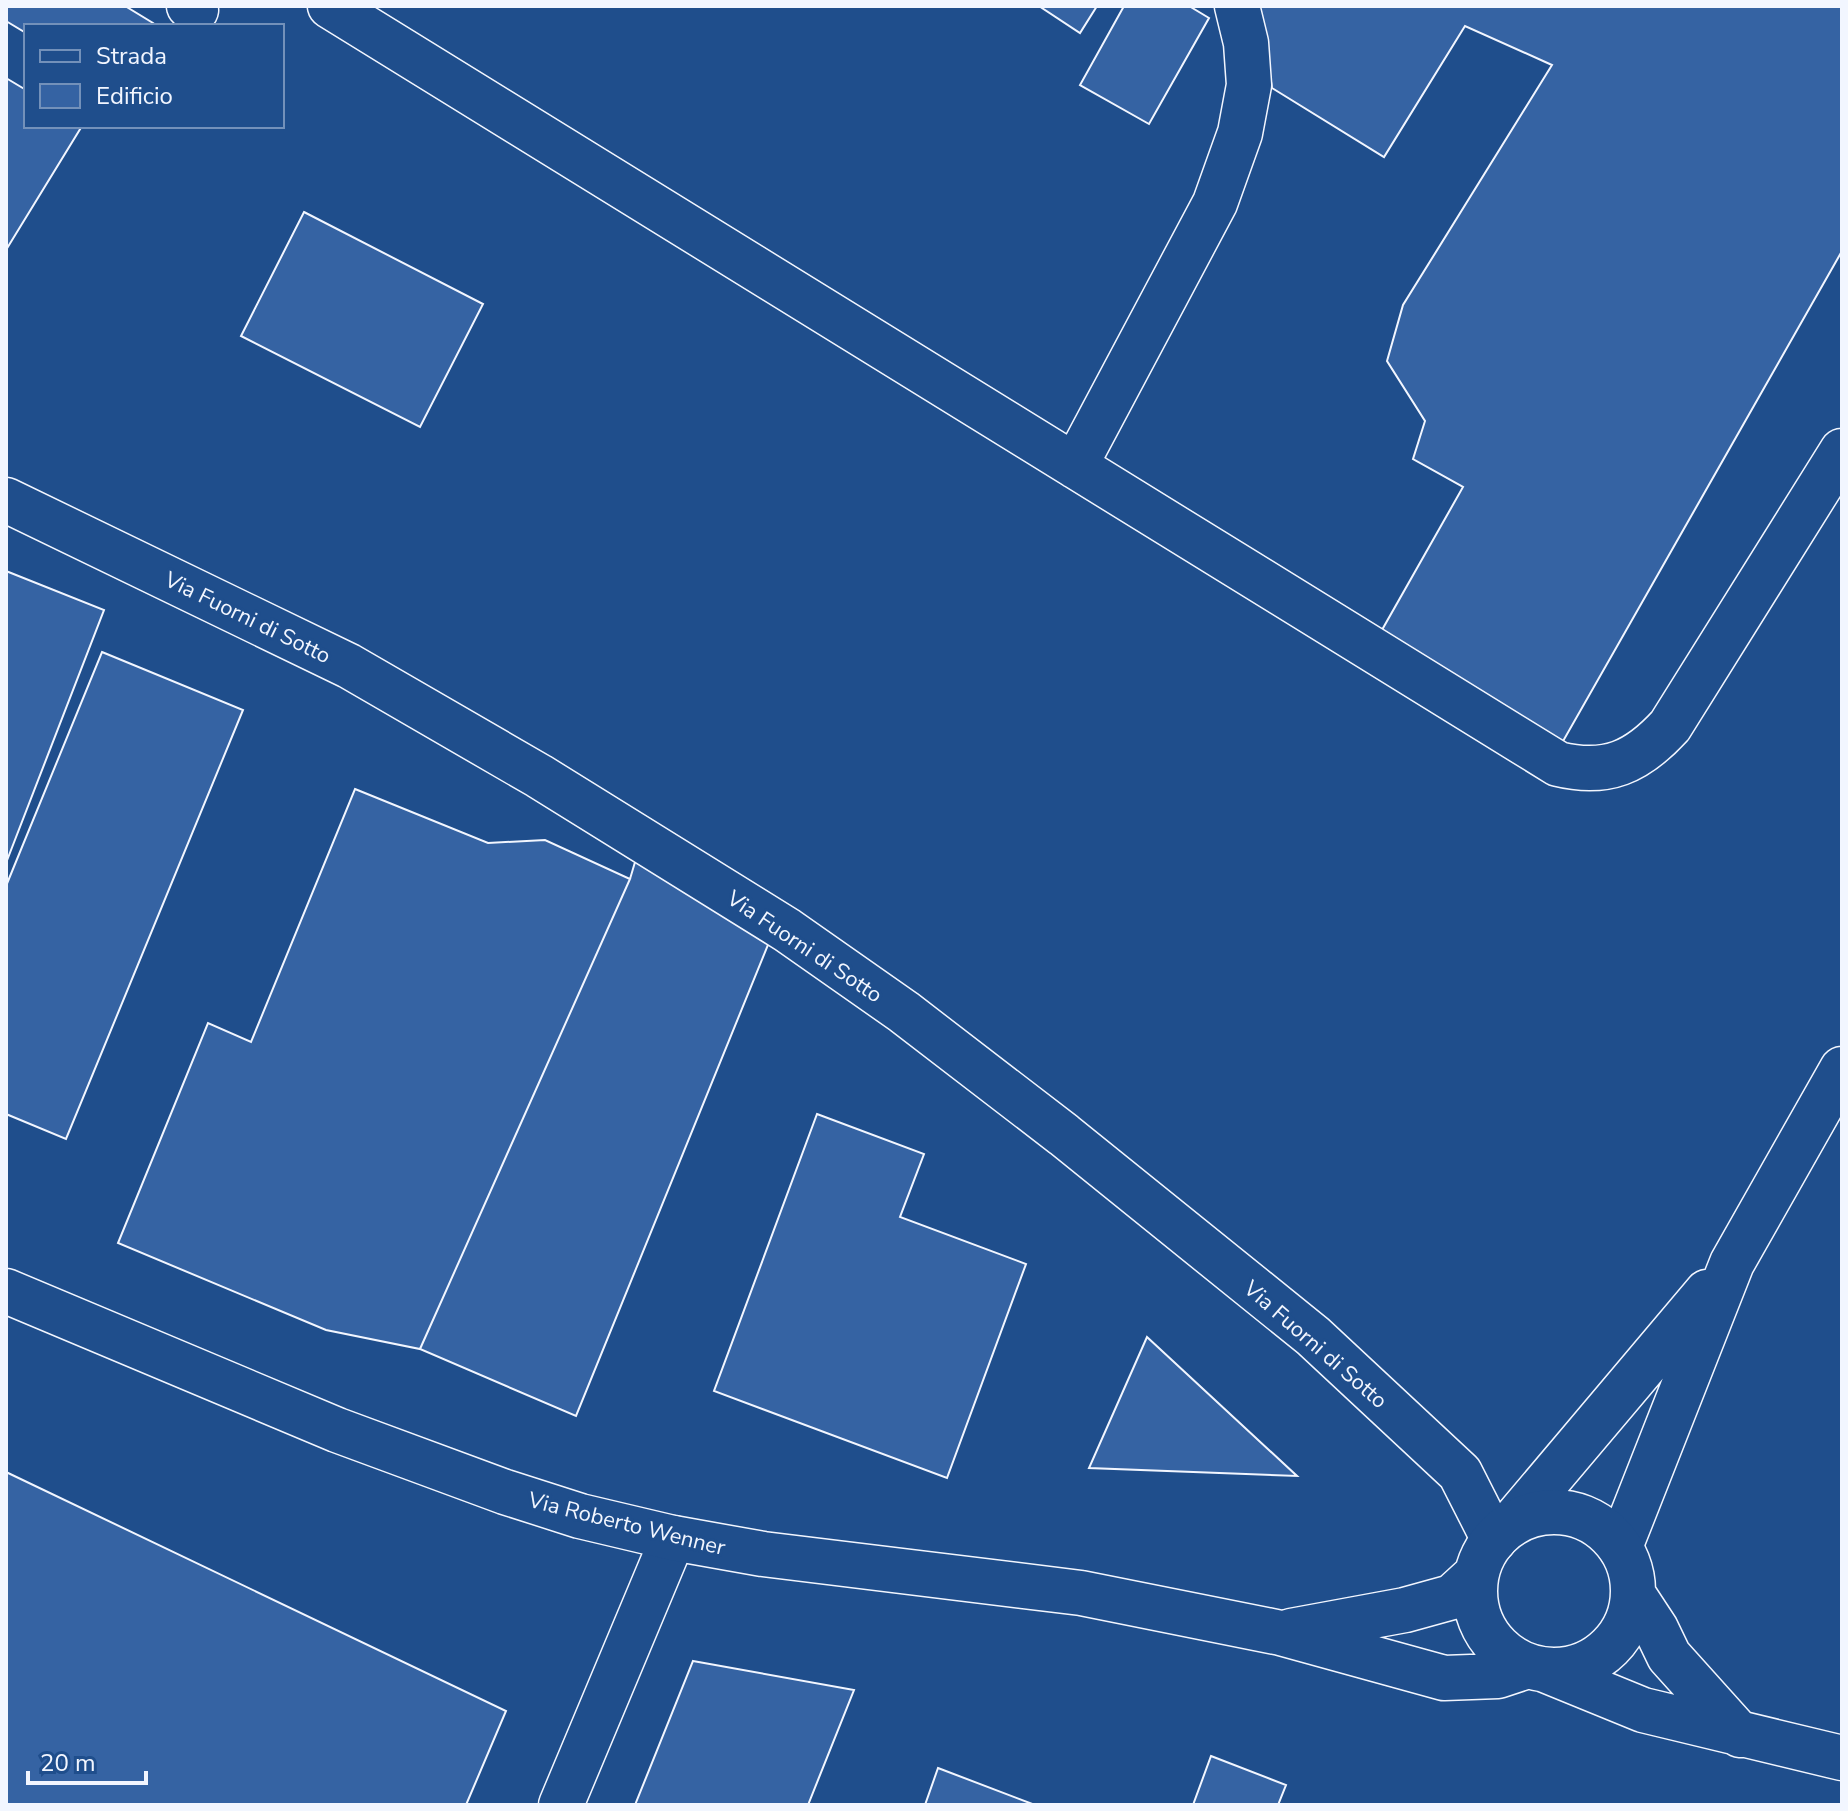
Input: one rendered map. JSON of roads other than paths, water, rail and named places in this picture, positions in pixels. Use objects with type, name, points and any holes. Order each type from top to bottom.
[{"type":"street","points":[[330,6],[1558,764],[1582,770],[1602,769],[1652,746],[1670,726],[1842,451]]},
{"type":"street","points":[[1075,466],[1215,203],[1240,133],[1249,85],[1246,43],[1237,6]]},
{"type":"street","name":"Via Fuorni di Sotto","points":[[6,500],[349,666],[539,776],[787,930],[904,1012],[1064,1135],[1313,1336],[1460,1473],[1494,1546]]},
{"type":"street","points":[[1620,1547],[1732,1263],[1842,1069]]},
{"type":"street","points":[[1732,1263],[1494,1546],[1477,1610],[1495,1644],[1510,1657],[1643,1710],[1825,1754],[1842,1784]]},
{"type":"street","name":"Via Roberto Wenner","points":[[6,1291],[337,1430],[580,1516],[673,1538],[763,1554],[1081,1593],[1281,1633],[1444,1678],[1498,1676],[1536,1668]]},
{"type":"street","points":[[1494,1546],[1535,1514],[1559,1511],[1583,1517],[1604,1529],[1620,1547],[1631,1570],[1633,1594],[1628,1619],[1615,1642],[1595,1659],[1571,1669],[1536,1668]]},
{"type":"street","points":[[561,1805],[673,1538]]},
{"type":"street","name":"Via Roberto Wenner","points":[[1281,1633],[1405,1610],[1452,1597],[1494,1546]]},
{"type":"street","points":[[1633,1594],[1669,1656],[1740,1735]]}]
